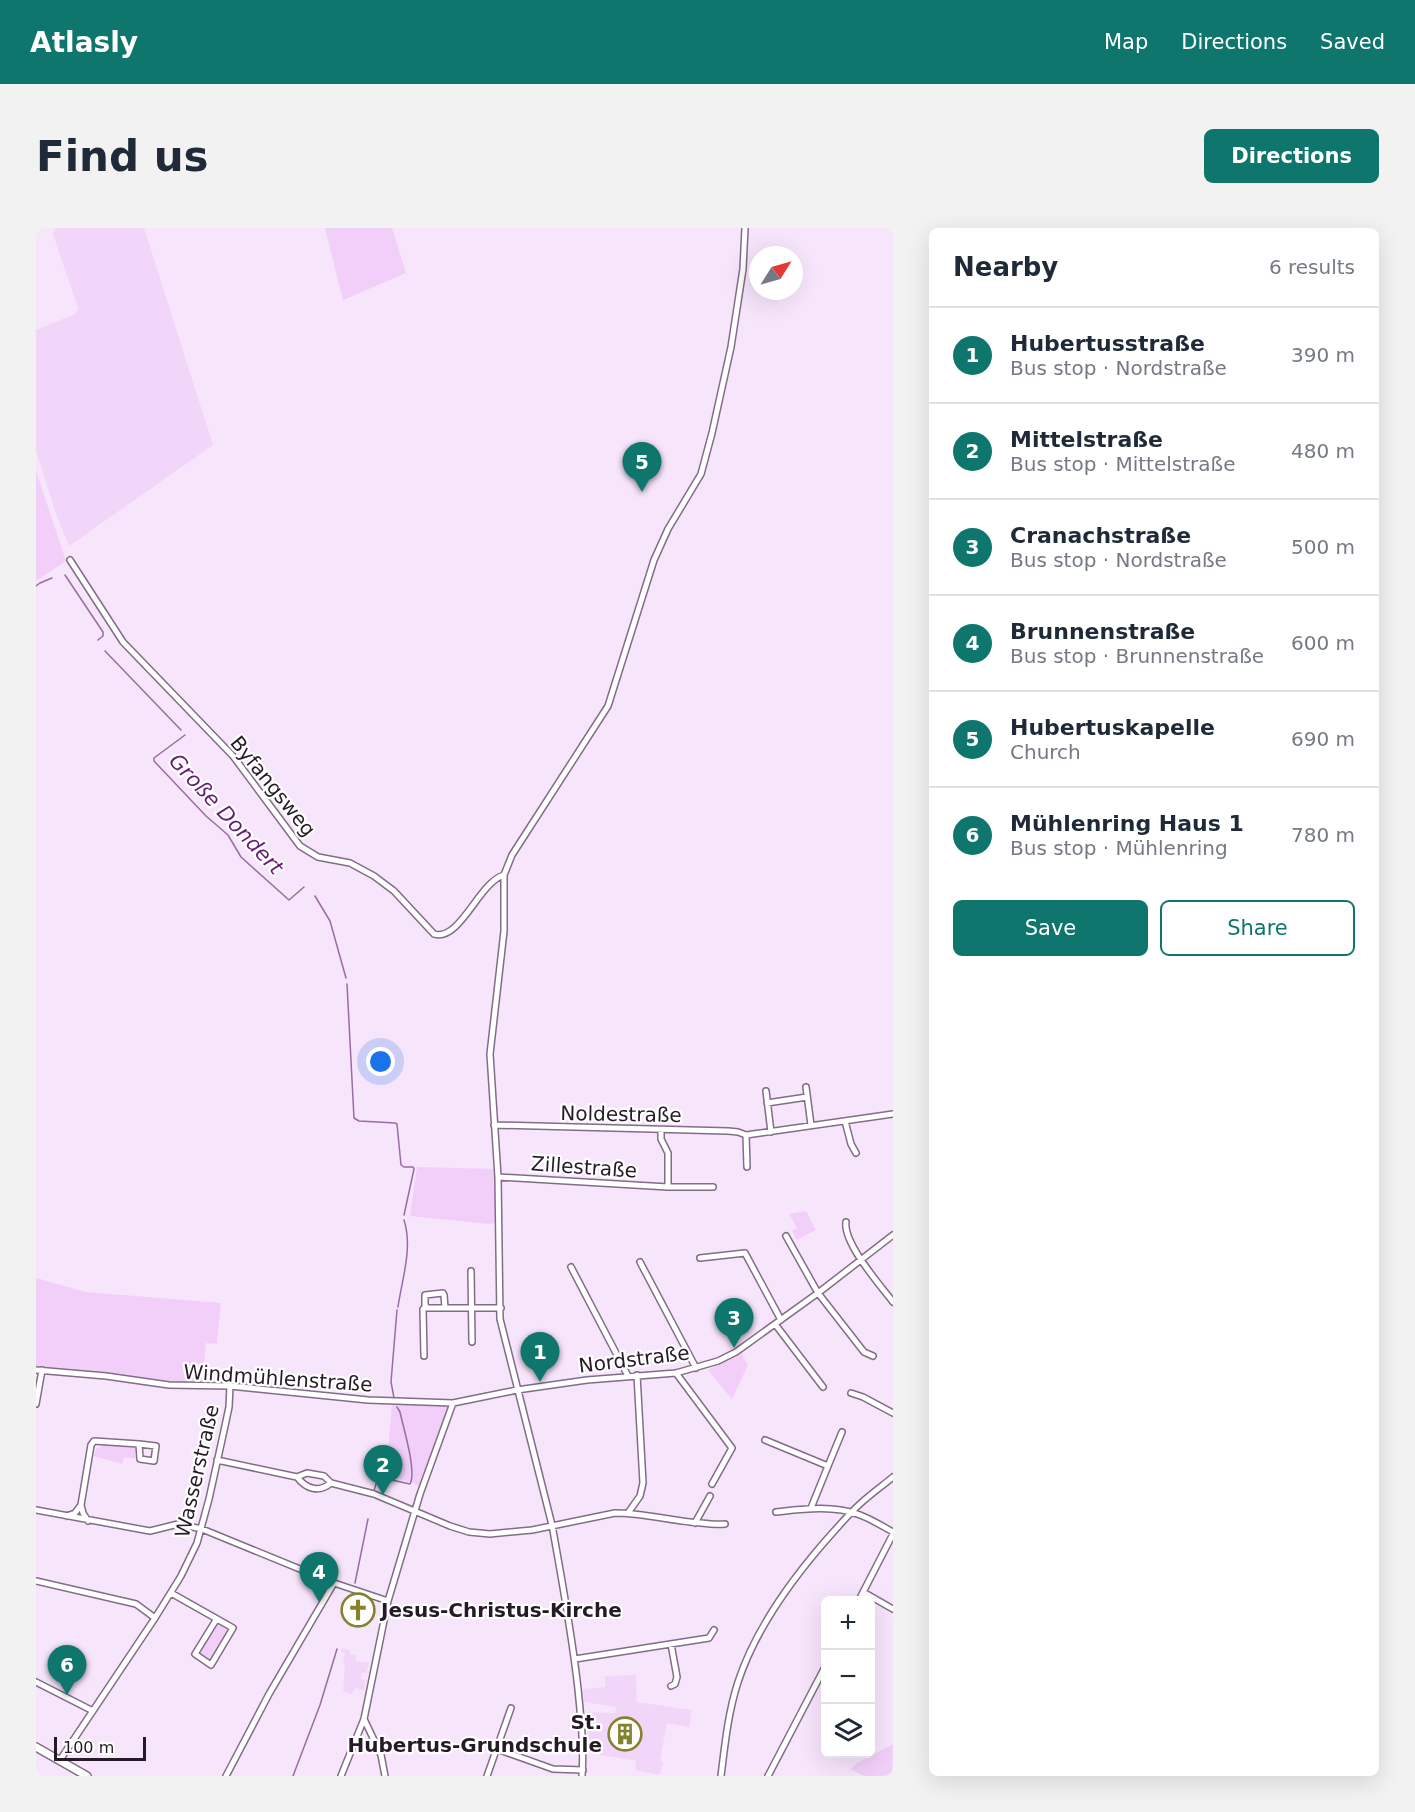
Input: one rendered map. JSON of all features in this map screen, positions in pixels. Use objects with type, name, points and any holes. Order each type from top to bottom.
[{"type":"street","points":[[497,1749],[553,1768],[582,1773],[583,1742],[575,1659],[552,1525],[500,1319],[498,1177],[490,1054],[504,932],[504,875],[512,855],[608,706],[654,560],[668,529],[701,474],[712,433],[744,269],[745,228]]},
{"type":"street","name":"Byfangsweg","points":[[70,560],[123,642],[233,756],[300,846],[318,857],[350,864],[374,876],[394,891],[434,934],[440,936],[453,930],[488,888],[504,875]]},
{"type":"street","points":[[488,888],[503,890]]},
{"type":"street","points":[[806,1087],[811,1125]]},
{"type":"street","points":[[766,1091],[771,1132]]},
{"type":"street","points":[[767,1103],[807,1097]]},
{"type":"street","name":"Noldestraße","points":[[494,1125],[728,1131],[746,1135],[893,1114]]},
{"type":"street","points":[[845,1121],[850,1144],[856,1153]]},
{"type":"street","points":[[661,1130],[661,1139],[668,1153],[668,1187]]},
{"type":"street","points":[[746,1135],[747,1167]]},
{"type":"street","name":"Zillestraße","points":[[498,1177],[668,1187],[713,1187]]},
{"type":"street","points":[[846,1222],[845,1229],[861,1260],[893,1302]]},
{"type":"street","points":[[786,1236],[818,1293],[864,1352],[873,1356]]},
{"type":"street","name":"Nordstraße","points":[[517,1390],[587,1380],[676,1372],[718,1361],[736,1352],[778,1322],[893,1236]]},
{"type":"street","points":[[700,1258],[745,1253],[778,1322],[823,1387]]},
{"type":"street","points":[[640,1262],[696,1368]]},
{"type":"street","points":[[571,1267],[628,1376]]},
{"type":"street","points":[[471,1271],[472,1341]]},
{"type":"street","points":[[424,1356],[423,1309],[426,1307],[426,1294],[442,1293],[445,1308]]},
{"type":"street","points":[[426,1307],[501,1308]]},
{"type":"street","points":[[36,1404],[39,1370]]},
{"type":"street","name":"Windmühlenstraße","points":[[39,1370],[169,1385],[230,1386],[368,1400],[453,1403],[517,1390]]},
{"type":"street","points":[[676,1372],[732,1448],[712,1484]]},
{"type":"street","points":[[628,1513],[640,1496],[643,1483],[637,1375]]},
{"type":"street","name":"Wasserstraße","points":[[60,1760],[171,1593],[197,1543],[229,1407],[230,1386]]},
{"type":"street","points":[[851,1393],[893,1413]]},
{"type":"street","points":[[341,1776],[364,1719],[388,1601],[420,1494],[453,1403]]},
{"type":"street","points":[[812,1508],[842,1432]]},
{"type":"street","points":[[765,1440],[828,1466]]},
{"type":"street","points":[[88,1521],[81,1505],[91,1445],[94,1442],[139,1444]]},
{"type":"street","points":[[217,1460],[297,1477],[307,1473],[324,1476],[331,1483],[374,1494],[469,1532],[490,1534],[532,1530],[615,1513],[695,1523],[725,1524]]},
{"type":"street","points":[[297,1477],[308,1488],[324,1488],[331,1483]]},
{"type":"street","points":[[721,1775],[731,1706],[738,1682],[751,1651],[772,1614],[800,1573],[851,1513],[893,1477]]},
{"type":"street","points":[[695,1523],[710,1496]]},
{"type":"street","points":[[66,1516],[75,1513],[81,1505]]},
{"type":"street","points":[[776,1512],[812,1508],[836,1509],[860,1515],[893,1533],[861,1596]]},
{"type":"street","points":[[36,1510],[150,1531],[178,1524],[202,1529],[334,1583],[388,1601]]},
{"type":"street","points":[[36,1581],[136,1604],[155,1618]]},
{"type":"street","points":[[226,1776],[269,1694],[334,1583]]},
{"type":"street","points":[[863,1592],[893,1609]]},
{"type":"street","points":[[171,1593],[233,1628],[212,1665],[195,1654],[216,1620]]},
{"type":"street","points":[[575,1659],[709,1638],[714,1630]]},
{"type":"street","points":[[671,1644],[676,1677],[675,1684],[671,1686]]},
{"type":"street","points":[[770,1775],[821,1673]]},
{"type":"street","points":[[36,1682],[93,1711]]},
{"type":"street","points":[[487,1776],[511,1708]]},
{"type":"street","points":[[364,1719],[381,1755],[385,1776]]},
{"type":"street","points":[[36,1747],[87,1776]]},
{"type":"shaded area","points":[[55,228],[144,228],[213,445],[69,546],[36,451],[36,330],[75,314],[78,308],[53,234]]},
{"type":"shaded area","points":[[325,228],[392,228],[406,273],[343,300]]},
{"type":"shaded area","points":[[36,471],[66,561],[36,581]]},
{"type":"shaded area","points":[[417,1167],[495,1169],[496,1220],[494,1223],[410,1216]]},
{"type":"shaded area","points":[[806,1211],[816,1230],[797,1240],[792,1231],[797,1228],[789,1214]]},
{"type":"shaded area","points":[[36,1278],[86,1292],[221,1303],[217,1344],[206,1343],[202,1382],[169,1385],[36,1369]]},
{"type":"shaded area","points":[[742,1354],[748,1365],[732,1399],[708,1370]]},
{"type":"shaded area","points":[[392,1405],[450,1406],[420,1486],[386,1474]]},
{"type":"shaded area","points":[[103,1445],[135,1447],[135,1459],[124,1457],[122,1464],[94,1456],[96,1449]]},
{"type":"shaded area","points":[[217,1623],[229,1629],[211,1662],[199,1654]]},
{"type":"shaded area","points":[[342,1648],[356,1655],[356,1661],[369,1663],[366,1675],[366,1673],[361,1673],[361,1679],[365,1680],[364,1690],[355,1688],[352,1694],[343,1692],[345,1653],[341,1652]]},
{"type":"shaded area","points":[[636,1675],[637,1702],[692,1710],[689,1727],[667,1723],[660,1761],[663,1762],[660,1775],[635,1770],[636,1761],[589,1753],[587,1712],[615,1713],[617,1707],[584,1702],[583,1689],[605,1687],[605,1676]]},
{"type":"shaded area","points":[[893,1744],[892,1776],[864,1776],[850,1769],[866,1758],[875,1758],[875,1754]]},
{"type":"waterway","name":"Große Dondert","points":[[65,575],[103,632],[103,636],[98,640]]},
{"type":"waterway","name":"Große Dondert","points":[[36,586],[52,578]]},
{"type":"waterway","name":"Große Dondert","points":[[105,651],[181,730]]},
{"type":"waterway","name":"Große Dondert","points":[[185,735],[154,758],[154,761],[206,816],[228,835],[241,857],[289,900],[304,887]]},
{"type":"waterway","name":"Große Dondert","points":[[315,896],[330,921],[346,978]]},
{"type":"waterway","name":"Große Dondert","points":[[347,984],[354,1118],[359,1121],[397,1124],[401,1165],[414,1169],[404,1215]]},
{"type":"waterway","points":[[398,1307],[407,1252],[404,1220]]},
{"type":"waterway","points":[[394,1398],[391,1382],[397,1310]]},
{"type":"waterway","points":[[374,1491],[378,1477],[410,1484],[412,1478],[409,1449],[397,1407]]},
{"type":"waterway","points":[[355,1583],[368,1519]]},
{"type":"waterway","points":[[293,1776],[320,1705],[337,1649]]},
{"type":"place","name":"Hubertuskapelle","points":[[642,492]]},
{"type":"place","name":"Cranachstraße","points":[[734,1348]]},
{"type":"place","name":"Hubertusstraße","points":[[540,1382]]},
{"type":"place","name":"Mittelstraße","points":[[383,1495]]},
{"type":"place","name":"Brunnenstraße","points":[[319,1602]]},
{"type":"place","name":"Jesus-Christus-Kirche","points":[[358,1610]]},
{"type":"place","name":"Mühlenring Haus 1","points":[[67,1695]]},
{"type":"place","name":"St. Hubertus-Grundschule","points":[[625,1734]]}]
